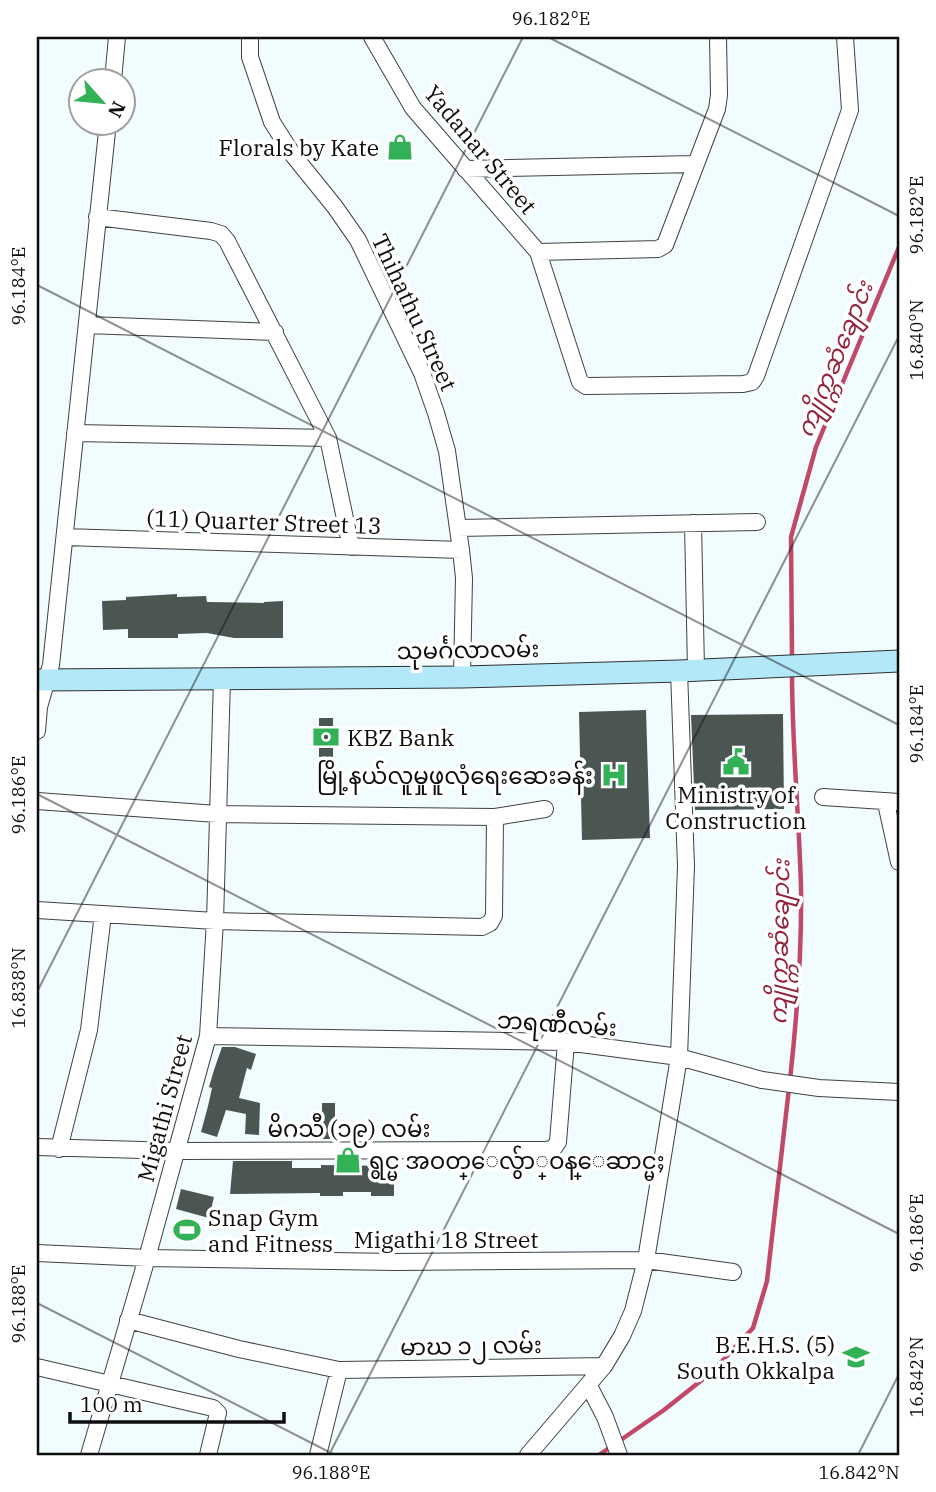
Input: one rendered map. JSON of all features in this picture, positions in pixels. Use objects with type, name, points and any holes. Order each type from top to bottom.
[{"type":"main road","name":"သုမင်္ဂလာလမ်း","points":[[42,680],[462,677],[899,661]]},
{"type":"street","points":[[114,66],[117,37]]},
{"type":"street","name":"Thihathu Street","points":[[250,37],[250,57],[272,122],[293,155],[335,206],[358,240],[422,373],[447,451],[461,550],[464,578],[462,677]]},
{"type":"street","name":"Yadanar Street","points":[[372,37],[413,108],[538,252]]},
{"type":"street","points":[[718,37],[717,109],[667,242],[662,248],[538,252],[580,382],[586,386],[752,382],[850,110],[845,37]]},
{"type":"street","points":[[37,731],[42,680],[51,665],[106,136]]},
{"type":"street","points":[[465,169],[695,164]]},
{"type":"street","points":[[97,218],[211,231],[221,234],[227,240],[328,438],[351,547]]},
{"type":"street","points":[[87,325],[275,332]]},
{"type":"street","points":[[75,433],[328,438]]},
{"type":"street","points":[[458,528],[757,522]]},
{"type":"street","points":[[528,1455],[604,1366],[622,1336],[632,1311],[646,1260],[679,1057],[686,866],[687,670],[693,523]]},
{"type":"street","name":"(11) Quarter Street 13","points":[[65,537],[461,550]]},
{"type":"street","name":"Migathi Street","points":[[89,1455],[208,1036],[215,921],[222,678]]},
{"type":"street","points":[[823,797],[893,802],[899,862]]},
{"type":"street","points":[[37,801],[217,814],[495,817],[545,809]]},
{"type":"street","points":[[37,910],[215,921],[482,927],[490,923],[494,916],[495,817]]},
{"type":"street","points":[[60,1149],[86,1046],[103,914]]},
{"type":"street","name":"ဘရဏီလမ်း","points":[[208,1036],[566,1042],[679,1057],[762,1080],[819,1088],[899,1092]]},
{"type":"street","name":"မိဂသီ (၁၉) လမ်း","points":[[37,1147],[177,1151],[553,1149],[558,1142],[566,1042]]},
{"type":"street","name":"Migathi 18 Street","points":[[37,1253],[147,1258],[395,1262],[646,1260],[733,1272]]},
{"type":"street","name":"မာဃ ၁၂ လမ်း","points":[[128,1320],[239,1349],[339,1370],[604,1366]]},
{"type":"street","points":[[37,1367],[213,1408],[218,1413],[208,1455]]},
{"type":"street","points":[[318,1455],[339,1370]]},
{"type":"street","points":[[589,1385],[605,1417],[619,1455]]},
{"type":"building","points":[[177,594],[177,597],[206,596],[207,602],[283,601],[283,638],[234,638],[207,633],[178,634],[178,638],[128,638],[128,629],[103,630],[102,601]]},
{"type":"building","name":"မြို့နယ်လူမှုဖူလုံရေးဆေးခန်း","points":[[646,710],[650,838],[582,840],[579,712]]},
{"type":"building","name":"Ministry of Construction","points":[[783,714],[784,809],[695,810],[691,715]]},
{"type":"building","name":"KBZ Bank","points":[[319,718],[333,718],[333,757],[319,757]]},
{"type":"building","points":[[222,1047],[235,1047],[256,1054],[251,1070],[247,1068],[239,1098],[260,1103],[259,1135],[245,1134],[246,1114],[226,1110],[217,1137],[201,1132],[212,1088],[209,1087]]},
{"type":"building","points":[[322,1103],[335,1103],[335,1139],[322,1139]]},
{"type":"building","points":[[233,1161],[292,1161],[292,1168],[321,1168],[321,1165],[394,1166],[394,1196],[371,1196],[371,1192],[343,1192],[343,1196],[320,1196],[320,1193],[230,1194]]},
{"type":"building","points":[[181,1189],[214,1197],[209,1218],[176,1209]]},
{"type":"waterway","name":"ကျိုက္ကဆံချောင်း","points":[[792,660],[791,537],[816,447],[899,247]]},
{"type":"waterway","name":"ကျိုက္ကဆံချောင်း","points":[[790,1080],[801,911],[792,673]]},
{"type":"waterway","name":"ကျိုက္ကဆံချောင်း","points":[[599,1455],[664,1410],[712,1372],[753,1328],[767,1281],[789,1088]]},
{"type":"place","name":"Florals by Kate","points":[[400,147]]},
{"type":"place","name":"KBZ Bank","points":[[326,737]]},
{"type":"place","name":"Ministry of Construction","points":[[736,762]]},
{"type":"place","name":"မြို့နယ်လူမှုဖူလုံရေးဆေးခန်း","points":[[614,775]]},
{"type":"place","name":"ရွင္မ အဝတ္ေလွ်ာ္ဝန္ေဆာင္မႈ","points":[[348,1160]]},
{"type":"place","name":"Snap Gym and Fitness","points":[[187,1230]]},
{"type":"place","name":"B.E.H.S. (5) South Okkalpa","points":[[856,1357]]}]
